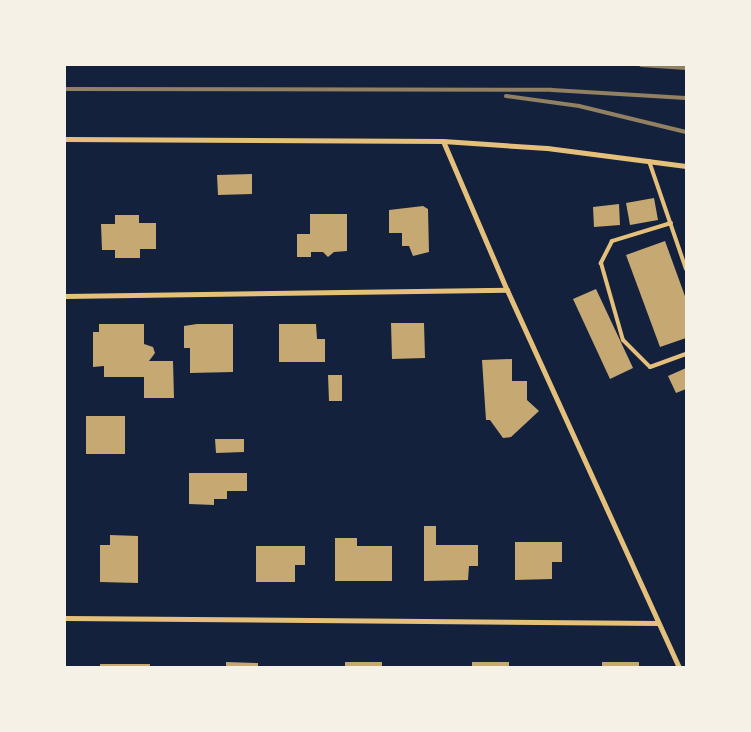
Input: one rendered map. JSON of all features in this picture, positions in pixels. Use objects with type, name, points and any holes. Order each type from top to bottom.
[{"type":"street","points":[[65,139],[443,140],[547,148],[686,166]]},
{"type":"street","points":[[443,140],[507,290],[679,667]]},
{"type":"street","points":[[65,296],[507,290]]},
{"type":"street","points":[[65,618],[658,623]]},
{"type":"lane","points":[[650,161],[686,269]]},
{"type":"lane","points":[[671,223],[612,241],[601,263],[623,340],[650,367],[686,354]]},
{"type":"building","points":[[252,174],[252,194],[218,195],[217,175]]},
{"type":"building","points":[[654,198],[658,220],[630,225],[626,203]]},
{"type":"building","points":[[619,204],[620,225],[594,227],[593,207]]},
{"type":"building","points":[[423,206],[428,209],[429,252],[413,256],[409,246],[402,246],[402,233],[389,233],[389,210]]},
{"type":"building","points":[[310,214],[347,214],[347,251],[334,252],[328,257],[323,252],[311,252],[311,257],[297,257],[297,234],[310,234]]},
{"type":"building","points":[[115,215],[139,215],[139,223],[156,223],[156,249],[140,249],[140,258],[115,258],[115,250],[102,250],[101,224],[115,224]]},
{"type":"building","points":[[665,241],[686,299],[686,338],[660,347],[626,255]]},
{"type":"building","points":[[596,289],[633,368],[610,379],[573,299]]},
{"type":"building","points":[[391,323],[424,323],[425,358],[392,359]]},
{"type":"building","points":[[99,324],[144,324],[144,344],[153,347],[155,353],[149,361],[173,361],[174,398],[144,398],[144,377],[104,377],[104,366],[93,367],[93,332],[99,332]]},
{"type":"building","points":[[233,324],[233,372],[190,373],[190,348],[184,348],[184,326]]},
{"type":"building","points":[[279,324],[316,324],[317,339],[325,339],[325,362],[279,362]]},
{"type":"building","points":[[512,359],[512,381],[527,381],[527,400],[539,411],[511,437],[503,438],[490,420],[486,420],[482,360]]},
{"type":"building","points":[[686,368],[686,389],[676,393],[668,376]]},
{"type":"building","points":[[328,375],[342,375],[342,401],[329,401]]},
{"type":"building","points":[[86,416],[125,416],[125,454],[86,454]]},
{"type":"building","points":[[215,439],[244,439],[244,452],[216,453]]},
{"type":"building","points":[[189,473],[247,473],[247,491],[227,491],[227,499],[214,499],[214,505],[189,504]]},
{"type":"building","points":[[424,526],[436,526],[436,545],[478,545],[478,566],[469,566],[468,580],[424,581]]},
{"type":"building","points":[[110,535],[138,536],[138,583],[100,582],[100,545],[110,545]]},
{"type":"building","points":[[335,538],[357,538],[357,546],[392,546],[392,581],[335,581]]},
{"type":"building","points":[[515,542],[562,542],[562,562],[552,562],[552,579],[515,580]]},
{"type":"building","points":[[256,546],[305,546],[305,565],[295,565],[295,582],[256,582]]},
{"type":"building","points":[[226,662],[258,663],[258,667],[226,667]]},
{"type":"building","points":[[345,662],[382,662],[382,667],[345,667]]},
{"type":"building","points":[[472,662],[509,662],[509,667],[472,667]]},
{"type":"building","points":[[602,662],[639,662],[639,667],[602,667]]},
{"type":"building","points":[[100,664],[150,664],[150,667],[100,667]]},
{"type":"railway","points":[[641,65],[686,68]]},
{"type":"railway","points":[[65,89],[552,90],[686,98]]},
{"type":"railway","points":[[506,96],[579,106],[686,132]]}]
